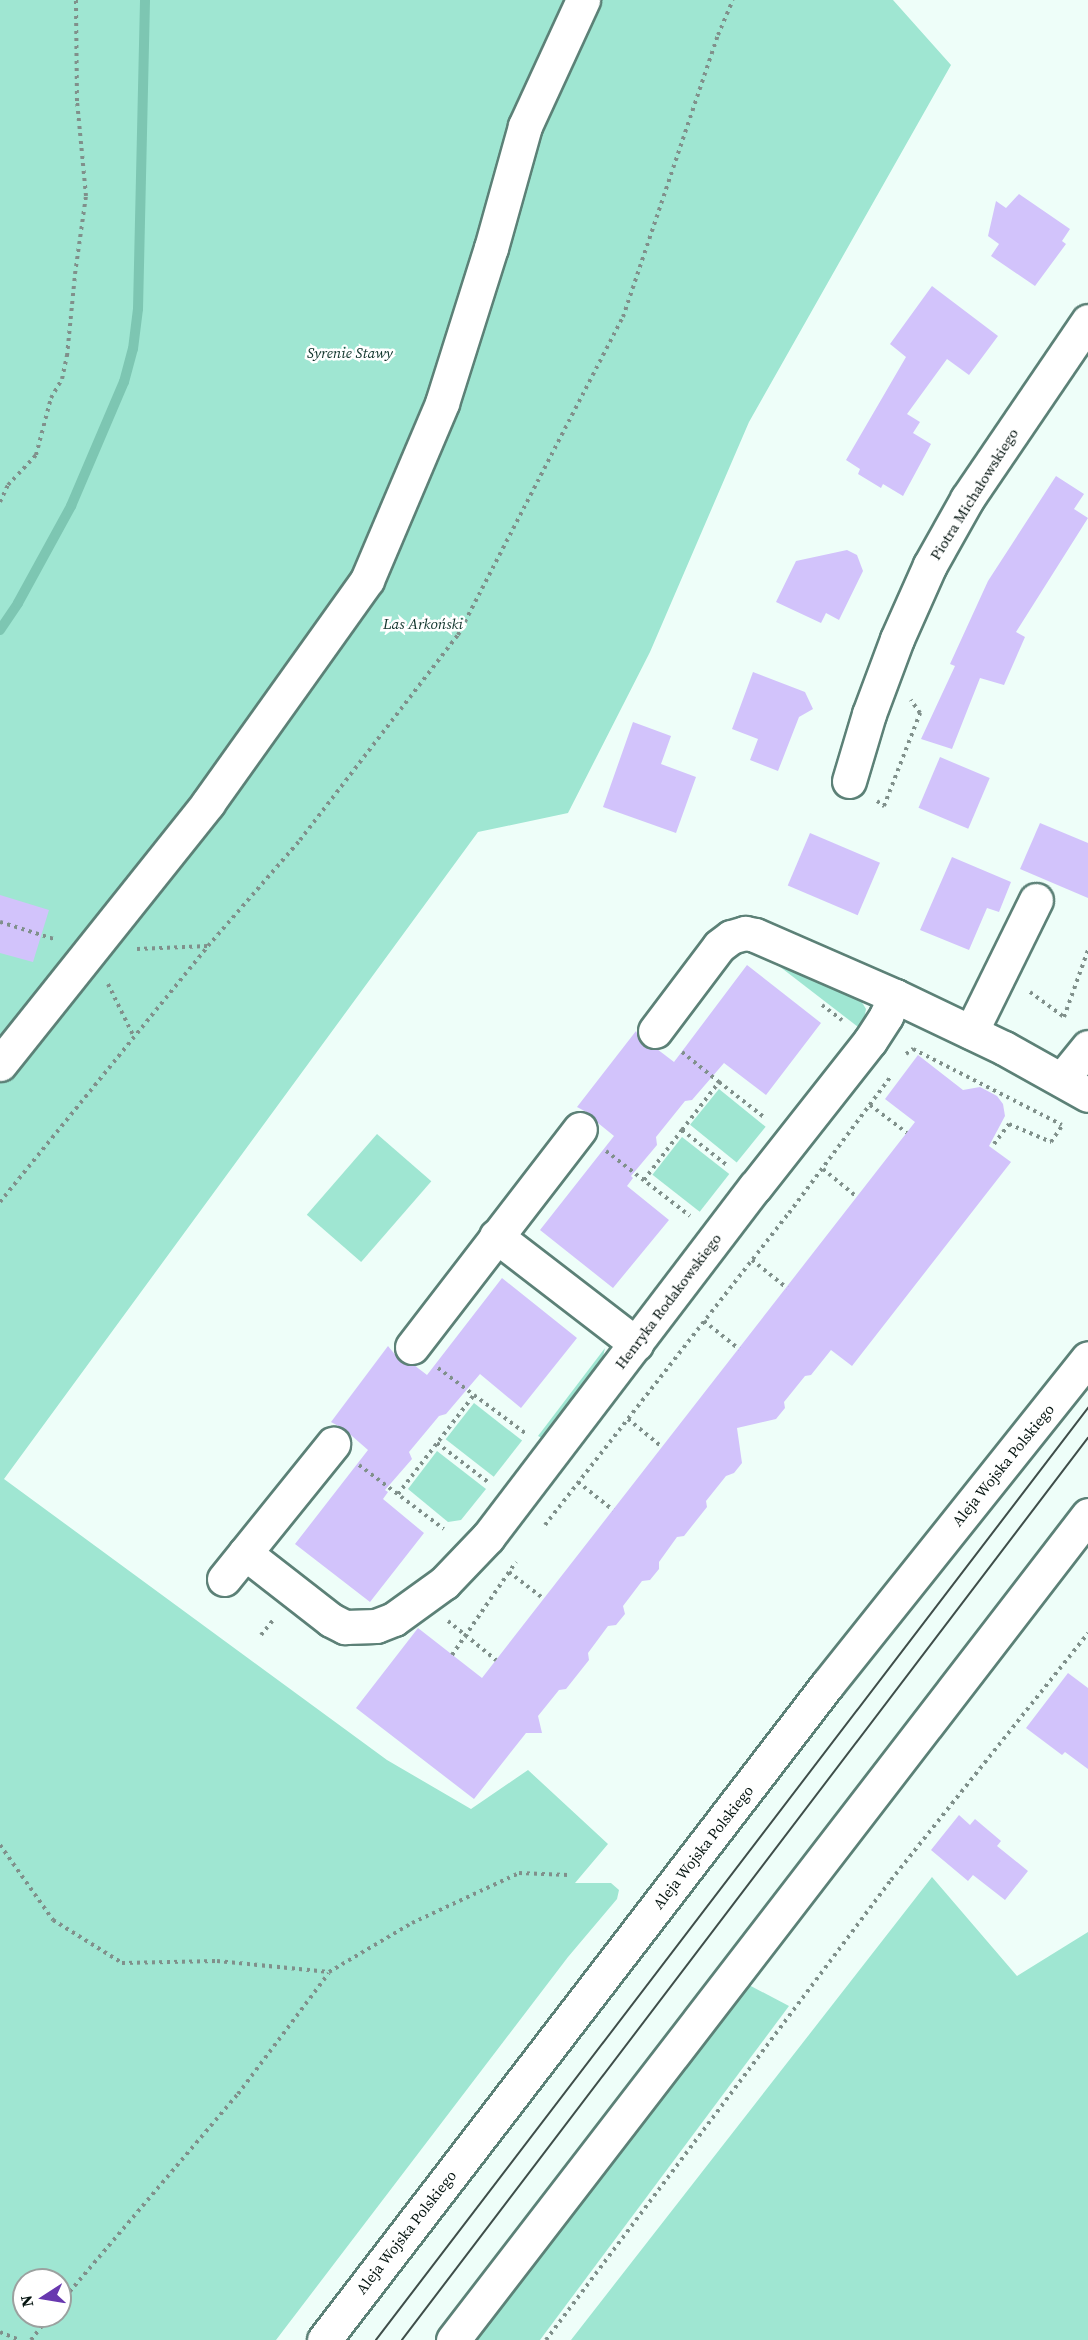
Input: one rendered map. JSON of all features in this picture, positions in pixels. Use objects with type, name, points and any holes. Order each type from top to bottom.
[{"type":"street","points":[[0,1064],[208,803],[368,580],[442,403],[491,248],[525,126],[583,0]]},
{"type":"street","name":"Piotra Michałowskiego","points":[[849,781],[869,714],[897,639],[930,566],[967,499],[1088,321]]},
{"type":"street","points":[[971,1032],[1036,900]]},
{"type":"street","points":[[668,1041],[719,946],[745,933],[755,935],[895,996],[971,1032],[1079,1089],[1088,1047]]},
{"type":"street","name":"Henryka Rodakowskiego","points":[[245,1553],[331,1620],[345,1627],[376,1626],[394,1619],[421,1601],[465,1564],[552,1454],[755,1186],[870,1041],[886,1016],[895,996]]},
{"type":"street","points":[[412,1347],[580,1130]]},
{"type":"street","points":[[496,1236],[636,1344]]},
{"type":"street","name":"Aleja Wojska Polskiego","points":[[324,2340],[827,1685],[1088,1358]]},
{"type":"street","points":[[224,1579],[245,1553],[345,1453]]},
{"type":"street","points":[[453,2340],[1088,1515]]},
{"type":"path","points":[[0,502],[8,486],[36,455],[51,398],[62,379],[67,356],[86,196],[77,101],[76,0]]},
{"type":"path","points":[[0,1202],[208,946],[300,840],[458,635],[622,317],[718,35],[733,0]]},
{"type":"path","points":[[849,781],[884,806],[920,713],[911,700],[909,690]]},
{"type":"path","points":[[0,922],[92,951],[208,946]]},
{"type":"path","points":[[1025,989],[1064,1017],[1088,950]]},
{"type":"path","points":[[92,951],[134,1037]]},
{"type":"path","points":[[668,1041],[792,1139]]},
{"type":"path","points":[[904,1058],[913,1049],[1062,1125]]},
{"type":"path","points":[[644,1180],[719,1082]]},
{"type":"path","points":[[994,1144],[1009,1124],[1051,1142],[1079,1089]]},
{"type":"path","points":[[870,1105],[907,1133]]},
{"type":"path","points":[[682,1130],[755,1186]]},
{"type":"path","points":[[615,1158],[717,1237]]},
{"type":"path","points":[[823,1169],[857,1197]]},
{"type":"path","points":[[752,1260],[787,1288]]},
{"type":"path","points":[[705,1321],[739,1349]]},
{"type":"path","points":[[447,1374],[552,1454]]},
{"type":"path","points":[[398,1494],[474,1395]]},
{"type":"path","points":[[628,1419],[662,1447]]},
{"type":"path","points":[[437,1443],[513,1504]]},
{"type":"path","points":[[345,1453],[444,1528]]},
{"type":"path","points":[[578,1482],[613,1510]]},
{"type":"path","points":[[509,1572],[544,1599]]},
{"type":"path","points":[[421,1601],[496,1660]]},
{"type":"path","points":[[546,2340],[891,1880],[1088,1633]]},
{"type":"path","points":[[0,1845],[53,1920],[122,1963],[217,1961],[329,1972]]},
{"type":"path","points":[[72,2289],[238,2094],[329,1972],[412,1923],[519,1873],[568,1875]]},
{"type":"path","points":[[31,2340],[40,2328]]},
{"type":"path","points":[[0,2332],[20,2340]]},
{"type":"green space","name":"Las Arkoński","points":[[0,0],[893,0],[951,65],[749,422],[650,652],[568,813],[478,832],[4,1479],[387,1760],[471,1809],[528,1770],[608,1844],[575,1883],[611,1883],[619,1890],[617,1899],[568,1957],[276,2340],[0,2340]]},
{"type":"green space","points":[[766,956],[857,994],[866,1009],[862,1030]]},
{"type":"green space","points":[[719,1089],[766,1127],[737,1163],[690,1125]]},
{"type":"green space","points":[[377,1134],[431,1181],[361,1262],[307,1215]]},
{"type":"green space","points":[[682,1137],[729,1174],[700,1212],[652,1175]]},
{"type":"green space","points":[[605,1348],[602,1361],[544,1439],[538,1436]]},
{"type":"green space","points":[[474,1403],[522,1441],[494,1477],[446,1439]]},
{"type":"green space","points":[[437,1451],[486,1489],[461,1520],[448,1522],[408,1489]]},
{"type":"green space","points":[[932,1877],[1017,1976],[1088,1932],[1088,2340],[571,2340]]},
{"type":"green space","points":[[747,1984],[789,2006],[540,2340],[475,2340]]},
{"type":"building","points":[[1019,194],[1070,229],[1062,241],[1066,244],[1035,286],[991,256],[999,244],[988,236],[996,201],[1006,208]]},
{"type":"building","points":[[932,286],[998,336],[969,375],[947,359],[907,414],[920,422],[913,433],[931,444],[903,496],[883,484],[881,488],[858,474],[860,469],[846,460],[906,357],[890,344]]},
{"type":"building","points":[[1056,476],[1084,494],[1074,509],[1088,518],[1016,632],[1025,637],[1004,685],[980,678],[952,749],[921,739],[955,666],[950,664],[988,581]]},
{"type":"building","points":[[847,550],[857,555],[863,571],[839,620],[826,613],[821,623],[776,602],[796,561]]},
{"type":"building","points":[[753,672],[805,692],[813,709],[799,717],[778,771],[750,760],[758,739],[732,729]]},
{"type":"building","points":[[633,722],[671,736],[661,764],[696,777],[676,833],[603,807]]},
{"type":"building","points":[[940,757],[990,778],[968,829],[919,808]]},
{"type":"building","points":[[1040,823],[1088,843],[1088,898],[1020,869]]},
{"type":"building","points":[[810,833],[880,863],[858,915],[788,885]]},
{"type":"building","points":[[952,857],[1011,882],[999,912],[987,908],[969,950],[920,930]]},
{"type":"building","points":[[0,895],[49,910],[33,962],[0,953]]},
{"type":"building","points":[[747,965],[821,1023],[766,1095],[724,1063],[692,1100],[685,1101],[656,1137],[657,1145],[631,1176],[633,1178],[627,1186],[669,1220],[613,1288],[540,1230],[614,1136],[592,1115],[577,1107],[636,1031],[643,1046],[657,1049],[674,1062]]},
{"type":"building","points":[[918,1055],[963,1090],[980,1087],[997,1096],[1003,1104],[1005,1116],[989,1146],[1011,1162],[852,1366],[831,1350],[811,1375],[805,1376],[784,1402],[785,1408],[776,1419],[737,1428],[742,1463],[734,1473],[726,1476],[706,1501],[707,1507],[684,1536],[677,1537],[659,1562],[659,1569],[650,1580],[642,1581],[623,1606],[625,1614],[616,1625],[608,1626],[588,1653],[589,1660],[566,1689],[559,1690],[538,1716],[542,1733],[526,1733],[474,1799],[356,1708],[418,1628],[482,1678],[915,1122],[885,1099]]},
{"type":"building","points":[[502,1278],[577,1338],[521,1408],[480,1374],[446,1414],[439,1416],[409,1452],[412,1459],[385,1490],[388,1492],[383,1499],[424,1533],[370,1602],[295,1544],[368,1450],[344,1429],[331,1422],[388,1346],[401,1362],[414,1365],[427,1375]]},
{"type":"building","points":[[1068,1673],[1088,1688],[1088,1769],[1065,1752],[1062,1755],[1026,1728]]},
{"type":"building","points":[[959,1815],[970,1825],[975,1819],[1001,1841],[997,1846],[1028,1871],[1005,1900],[973,1875],[968,1881],[931,1850]]},
{"type":"waterway","points":[[0,630],[18,603],[71,506],[124,382],[133,349],[138,309],[145,0]]},
{"type":"tram line","points":[[376,2340],[1088,1408]]},
{"type":"tram line","points":[[402,2340],[1088,1438]]},
{"type":"park label","name":"Syrenie Stawy","points":[[350,353]]}]
